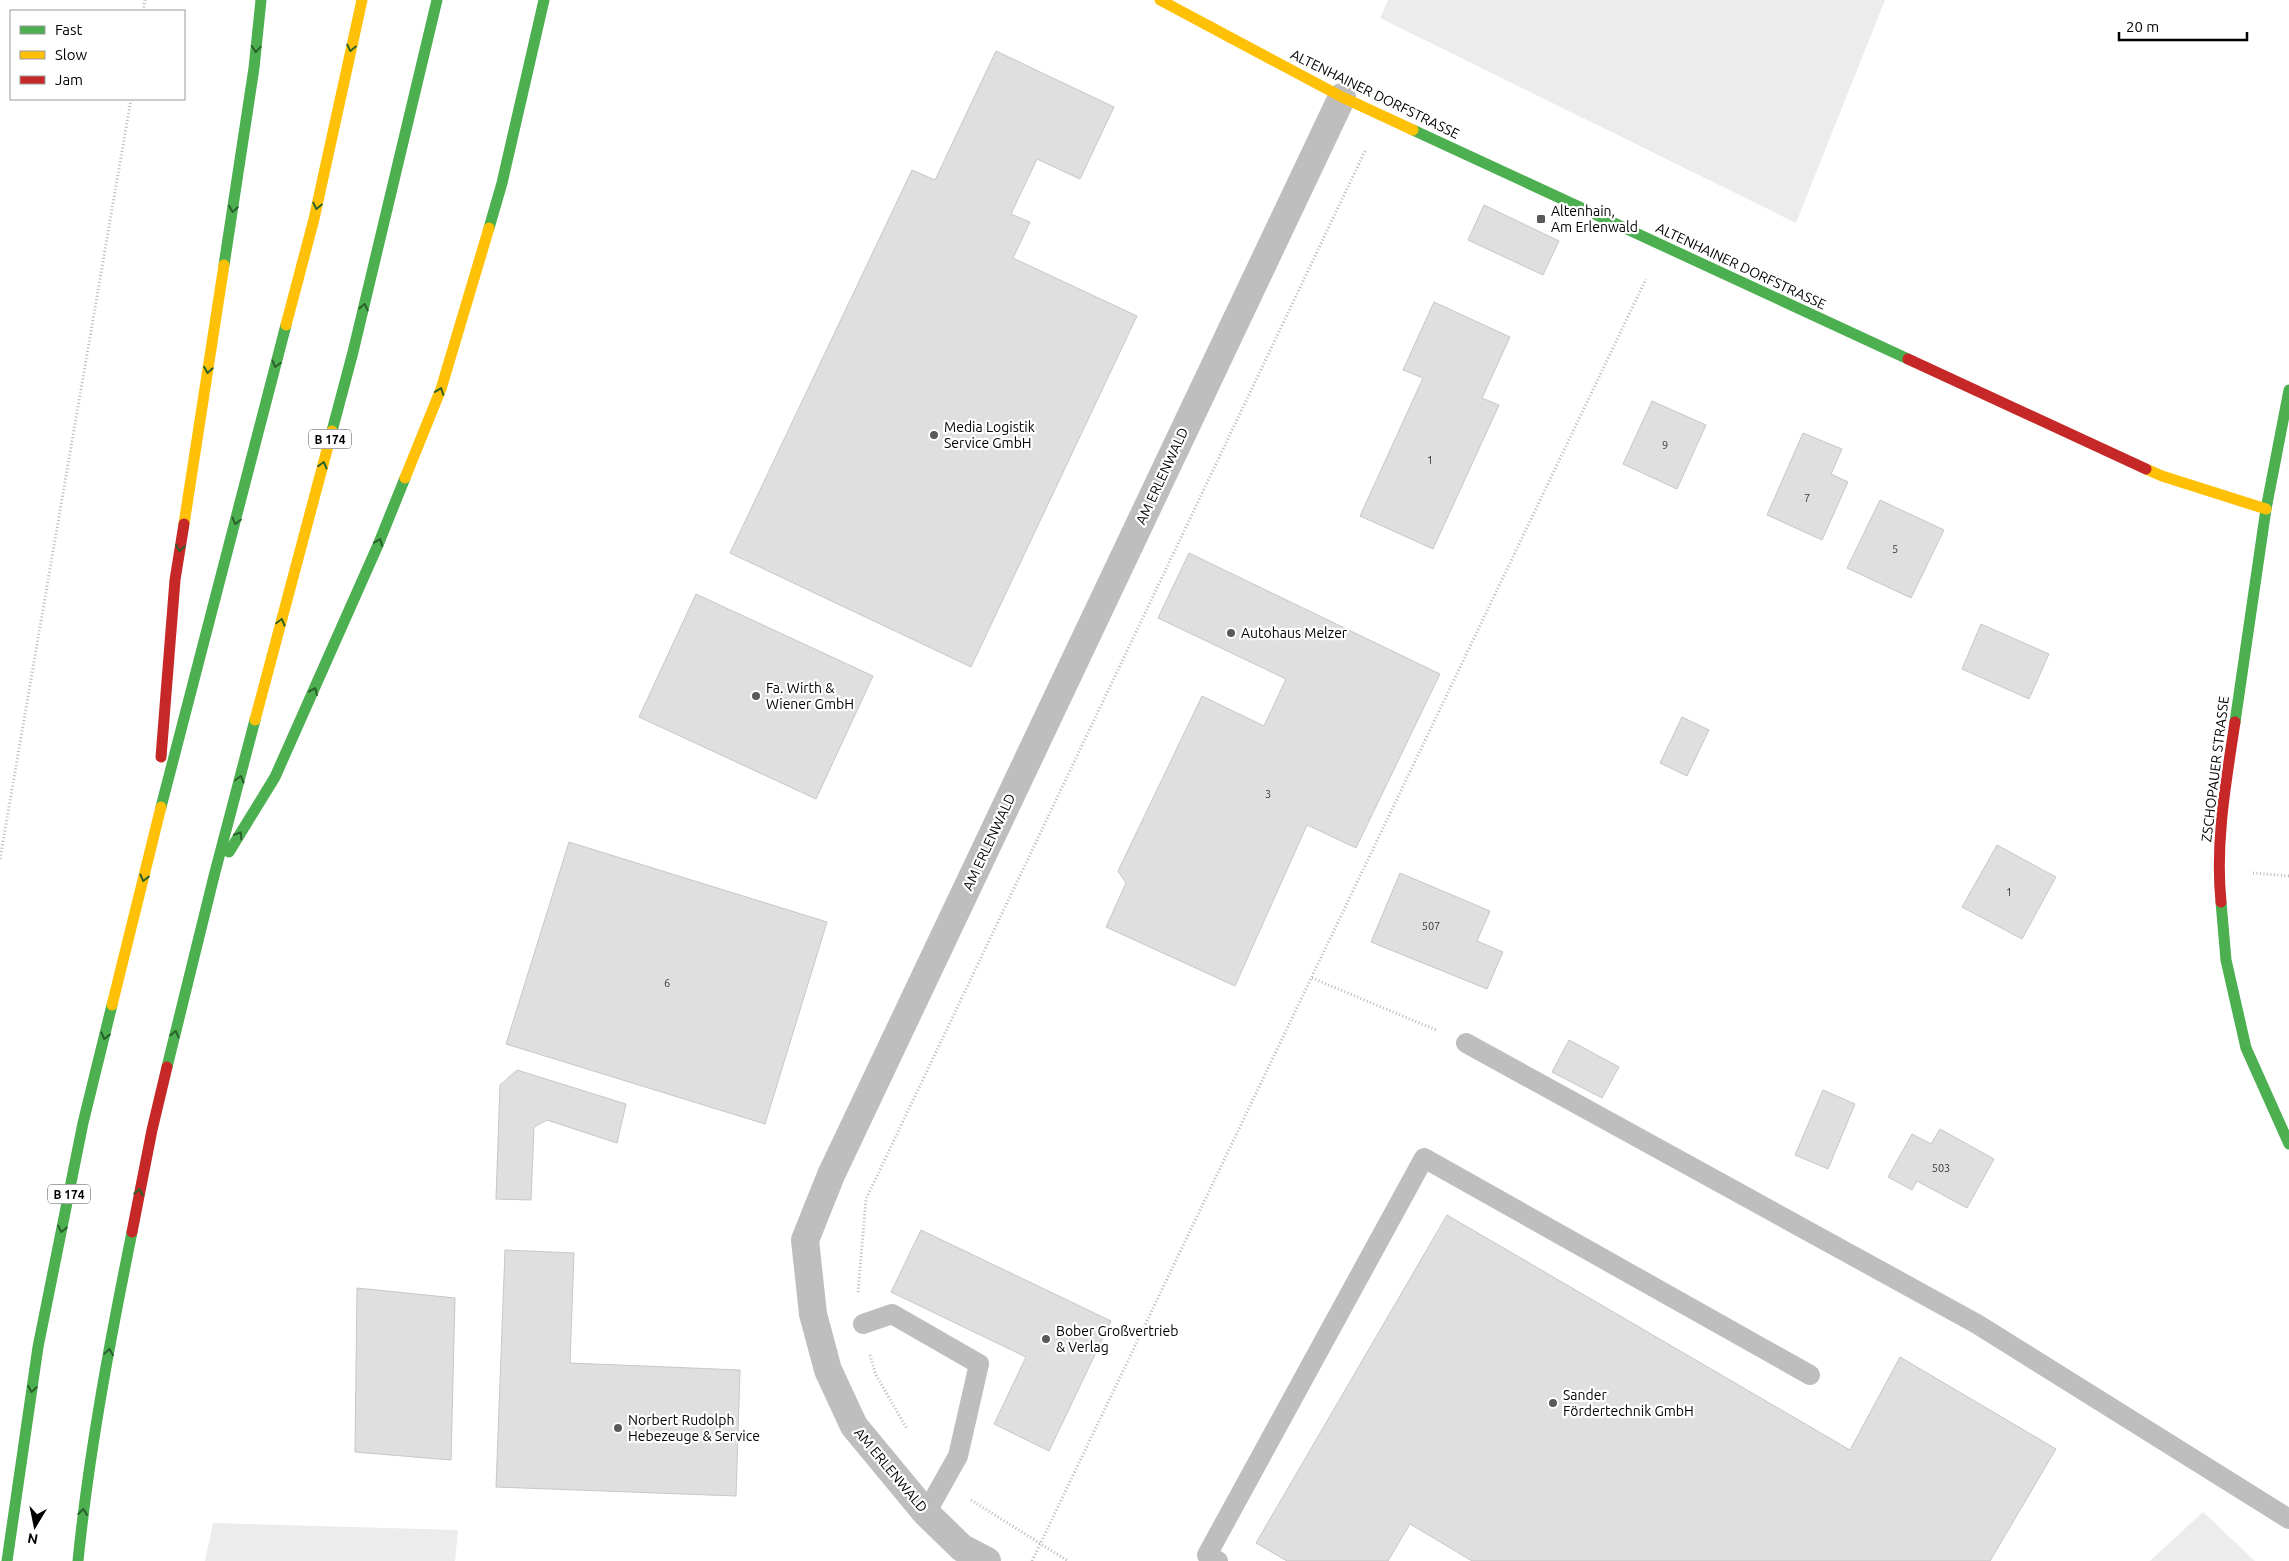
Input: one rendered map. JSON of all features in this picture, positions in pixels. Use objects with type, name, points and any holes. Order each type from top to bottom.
[{"type":"main road","points":[[155,831],[175,580],[254,68],[261,0]]},
{"type":"main road","name":"B 174","points":[[7,1561],[38,1347],[81,1132],[155,831],[314,218],[362,0]]},
{"type":"main road","name":"B 174","points":[[78,1561],[83,1510],[115,1315],[150,1140],[214,876],[353,352],[437,0]]},
{"type":"main road","points":[[214,876],[275,777],[378,546],[441,389],[502,183],[544,0]]},
{"type":"main road","name":"ALTENHAINER DORFSTRASSE","points":[[1160,0],[1342,97],[1662,246],[2162,476],[2266,509]]},
{"type":"main road","name":"ZSCHOPAUER STRASSE","points":[[2289,390],[2266,509],[2223,804],[2218,871],[2226,960],[2246,1048],[2289,1144]]},
{"type":"street","name":"AM ERLENWALD","points":[[987,1561],[962,1548],[926,1513],[854,1426],[828,1370],[813,1314],[805,1240],[831,1175],[1342,97]]},
{"type":"lane","points":[[1466,1043],[1977,1324],[2289,1519]]},
{"type":"lane","points":[[1218,1561],[1207,1554],[1424,1158],[1810,1375]]},
{"type":"lane","points":[[863,1324],[892,1314],[979,1364],[958,1456],[926,1513]]},
{"type":"path","points":[[0,859],[130,100]]},
{"type":"path","points":[[1068,1561],[1040,1545],[963,1494],[945,1479],[911,1437],[876,1375],[863,1324],[858,1287],[866,1199],[1382,116]]},
{"type":"path","points":[[1032,1561],[1662,246]]},
{"type":"path","points":[[1312,978],[1466,1043]]},
{"type":"shaded area","points":[[1388,0],[1885,0],[1796,223],[1380,18]]},
{"type":"shaded area","points":[[2203,1512],[2255,1561],[2150,1561]]},
{"type":"shaded area","points":[[213,1523],[458,1530],[455,1561],[205,1561]]},
{"type":"building","name":"Media Logistik Service GmbH","points":[[996,51],[1114,107],[1080,179],[1037,159],[1011,214],[1030,222],[1013,258],[1137,316],[971,667],[730,553],[912,170],[935,180]]},
{"type":"building","points":[[1484,205],[1559,241],[1543,275],[1468,240]]},
{"type":"building","points":[[1434,302],[1510,337],[1482,398],[1499,405],[1433,549],[1360,516],[1423,378],[1403,370]]},
{"type":"building","points":[[1652,401],[1706,425],[1677,489],[1623,464]]},
{"type":"building","points":[[1803,433],[1842,449],[1831,474],[1848,482],[1822,540],[1767,515]]},
{"type":"building","points":[[1880,500],[1944,530],[1911,598],[1847,568]]},
{"type":"building","points":[[1189,553],[1440,674],[1356,848],[1307,825],[1235,986],[1106,927],[1126,883],[1118,871],[1202,696],[1264,726],[1286,679],[1158,618]]},
{"type":"building","name":"Fa. Wirth & Wiener GmbH","points":[[696,594],[873,676],[816,799],[639,717]]},
{"type":"building","points":[[1981,624],[2049,654],[2029,699],[1962,669]]},
{"type":"building","points":[[1682,717],[1709,730],[1687,776],[1660,763]]},
{"type":"building","points":[[569,842],[827,922],[765,1124],[506,1044]]},
{"type":"building","points":[[1997,845],[2056,877],[2022,939],[1962,907]]},
{"type":"building","points":[[1400,873],[1490,911],[1477,941],[1503,952],[1487,989],[1371,942]]},
{"type":"building","points":[[1569,1040],[1619,1067],[1602,1098],[1552,1072]]},
{"type":"building","points":[[517,1070],[626,1104],[617,1143],[547,1120],[534,1127],[531,1200],[496,1199],[500,1085]]},
{"type":"building","points":[[1823,1090],[1855,1104],[1828,1169],[1795,1155]]},
{"type":"building","points":[[1940,1129],[1994,1159],[1967,1208],[1917,1181],[1912,1190],[1888,1177],[1912,1134],[1931,1144]]},
{"type":"building","name":"Sander Fördertechnik GmbH","points":[[1447,1215],[1850,1450],[1900,1357],[2056,1449],[1990,1561],[1472,1561],[1410,1524],[1388,1561],[1287,1561],[1256,1543]]},
{"type":"building","name":"Bober Großvertrieb & Verlag","points":[[921,1230],[1111,1321],[1049,1451],[994,1424],[1026,1357],[891,1292]]},
{"type":"building","name":"Norbert Rudolph Hebezeuge & Service","points":[[505,1250],[574,1253],[570,1363],[740,1370],[736,1496],[496,1487]]},
{"type":"building","points":[[357,1288],[455,1298],[451,1460],[355,1452]]},
{"type":"traffic: fast","points":[[224,265],[254,68],[261,0]]},
{"type":"traffic: fast","points":[[332,431],[353,352],[437,0]]},
{"type":"traffic: fast","points":[[489,228],[502,183],[544,0]]},
{"type":"traffic: fast","points":[[1413,130],[1908,359]]},
{"type":"traffic: fast","points":[[161,807],[286,325]]},
{"type":"traffic: fast","points":[[2235,722],[2266,509],[2289,390]]},
{"type":"traffic: fast","points":[[229,852],[275,777],[378,545],[405,478]]},
{"type":"traffic: fast","points":[[167,1067],[255,720]]},
{"type":"traffic: fast","points":[[2221,902],[2226,960],[2246,1048],[2289,1144]]},
{"type":"traffic: fast","points":[[7,1561],[38,1347],[83,1123],[112,1005]]},
{"type":"traffic: fast","points":[[78,1561],[101,1396],[132,1232]]},
{"type":"traffic: slow","points":[[286,325],[314,219],[362,0]]},
{"type":"traffic: slow","points":[[1160,0],[1342,97],[1413,130]]},
{"type":"traffic: slow","points":[[405,478],[441,389],[489,228]]},
{"type":"traffic: slow","points":[[184,524],[224,265]]},
{"type":"traffic: slow","points":[[255,720],[332,431]]},
{"type":"traffic: slow","points":[[2146,469],[2162,476],[2266,509]]},
{"type":"traffic: slow","points":[[112,1005],[161,807]]},
{"type":"traffic: jam","points":[[1908,359],[2146,469]]},
{"type":"traffic: jam","points":[[161,757],[175,580],[184,524]]},
{"type":"traffic: jam","points":[[2221,902],[2220,834],[2235,722]]},
{"type":"traffic: jam","points":[[132,1232],[152,1130],[167,1067]]},
{"type":"place","name":"Altenhain, Am Erlenwald","points":[[1541,219]]},
{"type":"place","name":"Media Logistik Service GmbH","points":[[934,435]]},
{"type":"place","name":"Autohaus Melzer","points":[[1231,633]]},
{"type":"place","name":"Fa. Wirth & Wiener GmbH","points":[[756,696]]},
{"type":"place","name":"Bober Großvertrieb & Verlag","points":[[1046,1339]]},
{"type":"place","name":"Sander Fördertechnik GmbH","points":[[1553,1403]]},
{"type":"place","name":"Norbert Rudolph Hebezeuge & Service","points":[[618,1428]]}]
